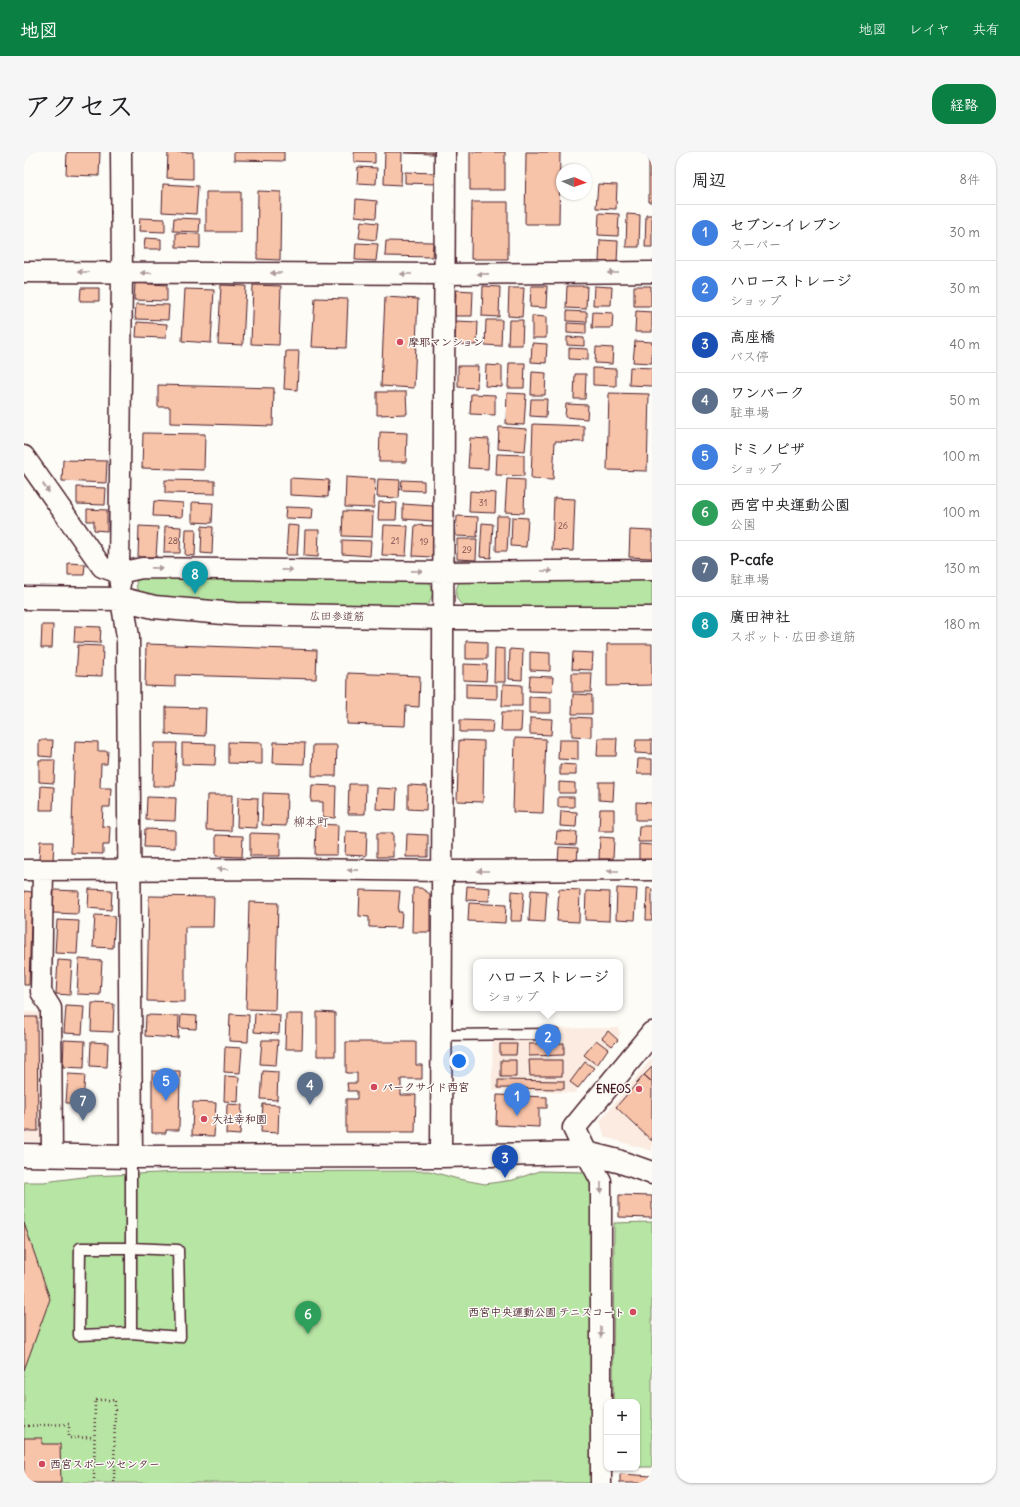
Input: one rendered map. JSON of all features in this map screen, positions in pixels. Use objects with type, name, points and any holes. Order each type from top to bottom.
[{"type":"street","points":[[121,152],[122,273],[119,573],[128,637],[131,1157]]},
{"type":"street","points":[[441,1156],[445,152]]},
{"type":"street","points":[[24,272],[444,274],[652,272]]},
{"type":"street","points":[[24,456],[102,567],[119,573],[142,568],[444,572],[652,570]]},
{"type":"street","name":"広田参道筋","points":[[24,598],[122,598],[154,607],[235,614],[442,618],[652,618]]},
{"type":"street","points":[[52,1156],[51,1008],[41,992],[33,870],[129,869],[443,872],[652,870]]},
{"type":"street","points":[[601,1483],[601,1181],[574,1128],[652,1033]]},
{"type":"street","points":[[24,1156],[441,1156],[586,1153],[618,1161],[652,1173]]},
{"type":"lane","points":[[442,1035],[554,1034]]},
{"type":"lane","points":[[131,1157],[131,1334]]},
{"type":"lane","points":[[80,1248],[178,1250],[180,1337],[131,1334],[79,1335],[80,1248]]},
{"type":"path","points":[[94,1483],[95,1400],[115,1400],[114,1483]]},
{"type":"path","points":[[24,1426],[69,1424],[69,1438],[94,1437]]},
{"type":"shaded area","points":[[24,1012],[43,1013],[42,1142],[24,1141]]},
{"type":"shaded area","points":[[618,1028],[620,1033],[618,1040],[608,1050],[574,1093],[492,1090],[493,1029]]},
{"type":"shaded area","name":"ENEOS","points":[[652,1058],[652,1151],[605,1137],[600,1121]]},
{"type":"green space","points":[[138,577],[427,579],[432,587],[432,595],[429,603],[421,608],[238,605],[140,594],[136,586]]},
{"type":"green space","points":[[652,580],[652,608],[464,606],[458,601],[456,595],[460,581]]},
{"type":"green space","points":[[429,1171],[458,1179],[485,1184],[513,1180],[539,1171],[584,1172],[593,1182],[593,1483],[24,1483],[24,1182],[44,1182],[91,1176],[180,1172]]},
{"type":"green space","name":"西宮中央運動公園 テニスコート","points":[[652,1222],[652,1467],[640,1467],[640,1399],[613,1399],[614,1223]]},
{"type":"building","points":[[67,152],[100,152],[99,176],[66,175]]},
{"type":"building","points":[[168,152],[193,152],[193,179],[167,178]]},
{"type":"building","points":[[234,152],[284,152],[284,161],[234,160]]},
{"type":"building","points":[[354,152],[375,152],[375,163],[354,162]]},
{"type":"building","points":[[385,152],[402,152],[401,185],[384,184]]},
{"type":"building","points":[[433,152],[433,154],[404,153]]},
{"type":"building","points":[[470,152],[505,152],[505,190],[470,190]]},
{"type":"building","points":[[526,152],[560,152],[560,164],[556,164],[556,200],[559,200],[559,224],[525,224]]},
{"type":"building","points":[[649,152],[652,152],[652,202],[649,202]]},
{"type":"building","points":[[358,167],[377,168],[376,184],[357,183]]},
{"type":"building","points":[[405,172],[435,173],[435,184],[405,183]]},
{"type":"building","points":[[163,184],[198,186],[196,214],[162,212]]},
{"type":"building","points":[[598,184],[617,185],[616,209],[596,208]]},
{"type":"building","points":[[258,191],[281,192],[280,260],[257,259]]},
{"type":"building","points":[[206,192],[241,192],[241,232],[206,232]]},
{"type":"building","points":[[356,199],[377,201],[376,218],[355,216]]},
{"type":"building","points":[[472,202],[508,202],[508,259],[471,259]]},
{"type":"building","points":[[599,213],[619,214],[618,236],[598,235]]},
{"type":"building","points":[[627,214],[640,215],[639,247],[626,247]]},
{"type":"building","points":[[646,215],[652,215],[652,247],[645,247]]},
{"type":"building","points":[[140,218],[165,219],[165,232],[139,231]]},
{"type":"building","points":[[174,218],[200,219],[199,232],[173,231]]},
{"type":"building","points":[[361,221],[378,223],[376,240],[359,238]]},
{"type":"building","points":[[176,233],[200,234],[200,248],[176,247]]},
{"type":"building","points":[[145,238],[161,239],[161,249],[144,249]]},
{"type":"building","points":[[600,240],[618,241],[617,263],[599,262]]},
{"type":"building","points":[[386,241],[433,242],[432,257],[385,256]]},
{"type":"building","points":[[356,243],[378,244],[376,261],[355,260]]},
{"type":"building","points":[[135,283],[167,285],[167,301],[134,300]]},
{"type":"building","points":[[221,285],[246,286],[243,345],[218,344]]},
{"type":"building","points":[[253,285],[281,286],[279,345],[251,344]]},
{"type":"building","points":[[483,286],[500,287],[499,317],[482,316]]},
{"type":"building","points":[[531,286],[547,286],[546,308],[530,307]]},
{"type":"building","points":[[567,286],[587,286],[586,309],[566,308]]},
{"type":"building","points":[[594,286],[612,287],[611,305],[593,305]]},
{"type":"building","points":[[634,286],[651,286],[651,306],[634,306]]},
{"type":"building","points":[[81,288],[99,288],[99,301],[80,301]]},
{"type":"building","points":[[509,288],[524,288],[522,317],[508,316]]},
{"type":"building","points":[[185,289],[214,290],[211,343],[182,341]]},
{"type":"building","points":[[456,290],[473,291],[472,316],[455,316]]},
{"type":"building","name":"摩耶マンション","points":[[385,297],[418,299],[414,388],[381,386]]},
{"type":"building","points":[[315,298],[348,299],[346,348],[312,347]]},
{"type":"building","points":[[136,304],[169,305],[168,320],[135,319]]},
{"type":"building","points":[[567,311],[587,312],[587,322],[567,321]]},
{"type":"building","points":[[636,311],[652,312],[652,332],[635,332]]},
{"type":"building","points":[[593,312],[613,313],[612,328],[592,328]]},
{"type":"building","points":[[532,316],[546,317],[546,338],[532,338]]},
{"type":"building","points":[[486,320],[502,320],[501,346],[485,345]]},
{"type":"building","points":[[509,320],[523,320],[522,345],[508,345]]},
{"type":"building","points":[[456,321],[478,322],[477,345],[455,344]]},
{"type":"building","points":[[137,322],[167,324],[166,338],[136,337]]},
{"type":"building","points":[[567,323],[586,324],[586,334],[567,333]]},
{"type":"building","points":[[567,337],[584,338],[584,346],[567,345]]},
{"type":"building","points":[[635,341],[652,342],[652,363],[633,362]]},
{"type":"building","points":[[532,343],[547,344],[546,363],[531,362]]},
{"type":"building","points":[[596,347],[613,348],[612,364],[595,363]]},
{"type":"building","points":[[569,348],[588,349],[588,360],[569,359]]},
{"type":"building","points":[[286,351],[299,351],[297,390],[284,389]]},
{"type":"building","points":[[509,363],[525,363],[524,388],[508,388]]},
{"type":"building","points":[[486,365],[502,366],[502,387],[485,386]]},
{"type":"building","points":[[458,366],[478,366],[477,388],[458,387]]},
{"type":"building","points":[[630,367],[652,368],[652,386],[629,385]]},
{"type":"building","points":[[593,368],[616,369],[616,386],[593,385]]},
{"type":"building","points":[[532,372],[546,373],[545,395],[531,395]]},
{"type":"building","points":[[575,374],[586,374],[585,399],[574,399]]},
{"type":"building","points":[[158,385],[274,388],[273,426],[170,423],[170,407],[158,407]]},
{"type":"building","points":[[377,392],[406,392],[407,414],[377,415]]},
{"type":"building","points":[[507,393],[526,394],[524,425],[506,424]]},
{"type":"building","points":[[609,393],[649,394],[647,471],[607,470]]},
{"type":"building","points":[[471,394],[495,395],[495,415],[470,414]]},
{"type":"building","points":[[531,399],[547,399],[546,417],[530,416]]},
{"type":"building","points":[[566,404],[588,405],[587,419],[565,417]]},
{"type":"building","points":[[533,424],[584,426],[584,442],[555,441],[553,480],[531,479]]},
{"type":"building","points":[[499,427],[527,429],[525,451],[498,449]]},
{"type":"building","points":[[380,432],[407,433],[406,462],[379,462]]},
{"type":"building","points":[[143,433],[205,434],[204,470],[142,468]]},
{"type":"building","points":[[470,438],[489,439],[488,469],[468,468]]},
{"type":"building","points":[[497,454],[524,455],[524,476],[496,475]]},
{"type":"building","points":[[63,460],[107,461],[106,483],[62,481]]},
{"type":"building","points":[[346,477],[375,479],[374,508],[345,507]]},
{"type":"building","points":[[290,478],[329,480],[328,497],[290,495]]},
{"type":"building","points":[[378,479],[400,480],[399,498],[377,497]]},
{"type":"building","points":[[507,479],[525,480],[524,513],[505,512]]},
{"type":"building","points":[[165,480],[215,481],[215,494],[165,493]]},
{"type":"building","points":[[402,480],[424,481],[424,491],[401,490]]},
{"type":"building","points":[[77,487],[106,488],[105,505],[77,504]]},
{"type":"building","points":[[470,491],[496,493],[495,513],[469,512]]},
{"type":"building","points":[[554,498],[575,499],[573,551],[552,550]]},
{"type":"building","points":[[154,501],[183,503],[182,517],[153,516]]},
{"type":"building","points":[[192,502],[213,503],[212,523],[192,522]]},
{"type":"building","points":[[379,502],[397,503],[396,520],[378,520]]},
{"type":"building","points":[[403,504],[433,506],[433,521],[403,519]]},
{"type":"building","points":[[286,507],[313,508],[312,519],[285,518]]},
{"type":"building","points":[[87,509],[107,510],[107,531],[94,530],[94,521],[87,521]]},
{"type":"building","points":[[343,511],[373,512],[372,537],[342,536]]},
{"type":"building","points":[[457,516],[478,517],[477,537],[456,536]]},
{"type":"building","points":[[497,516],[509,516],[507,551],[496,551]]},
{"type":"building","points":[[512,517],[528,518],[526,547],[511,546]]},
{"type":"building","points":[[482,523],[493,524],[491,558],[480,557]]},
{"type":"building","points":[[288,525],[299,526],[297,555],[286,555]]},
{"type":"building","points":[[384,525],[408,526],[406,556],[382,555]]},
{"type":"building","points":[[415,525],[435,526],[433,557],[413,556]]},
{"type":"building","points":[[139,526],[158,527],[156,557],[138,557]]},
{"type":"building","points":[[165,526],[181,527],[180,553],[164,553]]},
{"type":"building","points":[[202,526],[213,527],[212,554],[201,553]]},
{"type":"building","points":[[186,529],[196,529],[195,556],[185,555]]},
{"type":"building","points":[[305,530],[319,530],[318,557],[304,556]]},
{"type":"building","points":[[630,530],[652,531],[652,558],[629,557]]},
{"type":"building","points":[[457,539],[477,539],[476,560],[457,559]]},
{"type":"building","points":[[342,540],[371,541],[370,556],[342,554]]},
{"type":"building","points":[[68,563],[85,564],[84,575],[68,575]]},
{"type":"building","points":[[42,625],[53,625],[52,648],[41,648]]},
{"type":"building","points":[[75,626],[101,627],[100,643],[74,642]]},
{"type":"building","points":[[466,641],[487,642],[487,659],[466,659]]},
{"type":"building","points":[[146,644],[317,650],[316,679],[175,675],[175,687],[145,686]]},
{"type":"building","points":[[607,644],[652,644],[652,685],[607,686]]},
{"type":"building","points":[[78,645],[103,646],[102,676],[76,675]]},
{"type":"building","points":[[495,648],[505,649],[505,682],[494,682]]},
{"type":"building","points":[[510,649],[523,650],[522,680],[509,679]]},
{"type":"building","points":[[530,652],[550,653],[550,671],[530,670]]},
{"type":"building","points":[[573,652],[593,653],[592,670],[572,669]]},
{"type":"building","points":[[463,664],[487,665],[486,681],[463,680]]},
{"type":"building","points":[[348,673],[420,676],[419,707],[406,706],[405,726],[347,724]]},
{"type":"building","points":[[572,673],[592,673],[591,692],[572,692]]},
{"type":"building","points":[[530,676],[553,677],[552,692],[529,691]]},
{"type":"building","points":[[466,684],[497,685],[497,699],[466,698]]},
{"type":"building","points":[[503,684],[522,685],[522,706],[502,706]]},
{"type":"building","points":[[573,694],[592,695],[592,714],[572,714]]},
{"type":"building","points":[[529,697],[551,698],[551,713],[529,713]]},
{"type":"building","points":[[166,707],[206,708],[205,736],[166,734]]},
{"type":"building","points":[[502,712],[522,712],[521,731],[501,731]]},
{"type":"building","points":[[572,717],[591,718],[591,737],[572,736]]},
{"type":"building","points":[[530,718],[552,719],[551,735],[530,734]]},
{"type":"building","points":[[460,720],[493,721],[492,732],[460,732]]},
{"type":"building","points":[[515,738],[546,739],[543,813],[513,812]]},
{"type":"building","points":[[598,738],[617,738],[616,756],[597,756]]},
{"type":"building","points":[[39,740],[53,740],[52,757],[39,756]]},
{"type":"building","points":[[459,740],[484,741],[483,802],[457,801]]},
{"type":"building","points":[[559,740],[578,740],[578,760],[558,759]]},
{"type":"building","points":[[636,740],[652,740],[652,754],[635,753]]},
{"type":"building","points":[[75,741],[98,742],[98,751],[108,751],[107,764],[101,764],[100,788],[111,788],[110,807],[103,807],[102,826],[110,827],[109,845],[103,845],[103,854],[71,853]]},
{"type":"building","points":[[228,742],[262,743],[262,764],[228,763]]},
{"type":"building","points":[[274,742],[305,743],[304,764],[273,763]]},
{"type":"building","points":[[154,743],[177,743],[175,786],[153,786]]},
{"type":"building","points":[[182,743],[216,744],[215,765],[182,764]]},
{"type":"building","points":[[313,745],[337,745],[336,776],[312,776]]},
{"type":"building","points":[[638,759],[652,759],[652,774],[637,774]]},
{"type":"building","points":[[39,760],[55,760],[54,783],[39,782]]},
{"type":"building","points":[[560,764],[576,765],[576,775],[560,775]]},
{"type":"building","points":[[559,782],[575,783],[575,793],[559,793]]},
{"type":"building","points":[[599,782],[614,782],[613,801],[599,800]]},
{"type":"building","points":[[349,784],[366,784],[365,814],[348,814]]},
{"type":"building","points":[[312,785],[336,786],[335,818],[323,817],[323,802],[311,802]]},
{"type":"building","points":[[408,785],[427,786],[426,810],[408,809]]},
{"type":"building","points":[[41,786],[54,787],[53,810],[40,810]]},
{"type":"building","points":[[377,788],[397,789],[396,810],[376,809]]},
{"type":"building","points":[[263,793],[287,794],[286,826],[262,825]]},
{"type":"building","points":[[207,795],[232,795],[231,831],[206,830]]},
{"type":"building","points":[[147,797],[176,798],[175,821],[146,820]]},
{"type":"building","points":[[238,797],[258,798],[257,828],[237,827]]},
{"type":"building","points":[[558,797],[574,797],[574,807],[558,807]]},
{"type":"building","points":[[636,802],[652,803],[652,820],[636,820]]},
{"type":"building","points":[[600,809],[614,809],[614,831],[599,831]]},
{"type":"building","points":[[561,811],[577,812],[576,827],[560,826]]},
{"type":"building","points":[[316,824],[338,825],[337,855],[315,855]]},
{"type":"building","points":[[639,826],[652,826],[652,842],[638,842]]},
{"type":"building","points":[[145,829],[175,830],[175,848],[144,847]]},
{"type":"building","points":[[346,831],[367,832],[366,856],[345,855]]},
{"type":"building","points":[[557,831],[577,832],[576,845],[556,844]]},
{"type":"building","points":[[250,833],[280,834],[280,856],[250,856]]},
{"type":"building","points":[[377,833],[393,833],[393,857],[377,857]]},
{"type":"building","points":[[407,834],[428,835],[428,857],[406,857]]},
{"type":"building","points":[[216,835],[243,836],[242,857],[216,856]]},
{"type":"building","points":[[600,837],[614,838],[613,859],[599,859]]},
{"type":"building","points":[[40,841],[54,841],[53,861],[39,860]]},
{"type":"building","points":[[639,844],[652,845],[652,861],[639,860]]},
{"type":"building","points":[[559,847],[578,848],[577,862],[558,862]]},
{"type":"building","points":[[467,886],[490,888],[489,901],[466,900]]},
{"type":"building","points":[[413,888],[421,888],[430,894],[430,932],[412,932]]},
{"type":"building","points":[[617,888],[637,889],[635,920],[616,919]]},
{"type":"building","points":[[647,888],[652,889],[652,920],[646,920]]},
{"type":"building","points":[[89,889],[112,890],[111,910],[88,908]]},
{"type":"building","points":[[559,889],[580,890],[579,922],[557,921]]},
{"type":"building","points":[[54,890],[79,891],[78,914],[53,913]]},
{"type":"building","points":[[360,890],[400,891],[398,912],[402,912],[401,928],[369,927],[369,917],[359,916]]},
{"type":"building","points":[[531,890],[547,891],[545,922],[529,921]]},
{"type":"building","points":[[24,891],[32,892],[29,985],[24,985]]},
{"type":"building","points":[[512,891],[524,892],[522,921],[511,921]]},
{"type":"building","points":[[586,891],[610,892],[609,921],[585,920]]},
{"type":"building","points":[[149,896],[214,897],[213,927],[185,927],[185,1002],[147,1001]]},
{"type":"building","points":[[249,902],[278,903],[275,1010],[246,1009]]},
{"type":"building","points":[[469,903],[506,905],[505,923],[468,921]]},
{"type":"building","points":[[95,915],[115,916],[113,948],[93,947]]},
{"type":"building","points":[[57,920],[79,921],[77,954],[55,953]]},
{"type":"building","points":[[79,959],[102,961],[100,995],[77,994]]},
{"type":"building","points":[[58,960],[72,961],[70,995],[56,994]]},
{"type":"building","points":[[92,1003],[114,1004],[113,1032],[91,1031]]},
{"type":"building","points":[[66,1006],[84,1007],[82,1034],[64,1033]]},
{"type":"building","points":[[317,1012],[335,1013],[335,1056],[317,1056]]},
{"type":"building","points":[[255,1013],[280,1015],[279,1034],[254,1032]]},
{"type":"building","points":[[230,1014],[249,1015],[248,1042],[229,1041]]},
{"type":"building","points":[[286,1014],[303,1014],[302,1049],[285,1049]]},
{"type":"building","points":[[146,1015],[179,1016],[178,1038],[145,1036]]},
{"type":"building","points":[[181,1015],[197,1016],[196,1029],[180,1028]]},
{"type":"building","points":[[24,1017],[37,1017],[38,1131],[24,1131]]},
{"type":"building","points":[[608,1031],[618,1040],[612,1046],[602,1038]]},
{"type":"building","points":[[64,1040],[85,1041],[84,1068],[63,1067]]},
{"type":"building","points":[[262,1040],[278,1040],[276,1065],[260,1064]]},
{"type":"building","points":[[596,1040],[608,1049],[597,1065],[584,1055]]},
{"type":"building","points":[[91,1042],[108,1043],[107,1067],[90,1066]]},
{"type":"building","name":"パークサイド西宮","points":[[346,1042],[416,1042],[416,1065],[422,1065],[422,1079],[401,1079],[401,1095],[416,1095],[415,1132],[346,1132],[346,1099],[357,1099],[357,1091],[348,1091],[347,1083],[357,1083],[357,1073],[346,1073]]},
{"type":"building","points":[[564,1043],[564,1055],[529,1056],[529,1044]]},
{"type":"building","points":[[500,1044],[517,1044],[516,1055],[500,1055]]},
{"type":"building","points":[[225,1047],[242,1048],[240,1073],[224,1072]]},
{"type":"building","points":[[501,1060],[516,1060],[516,1077],[501,1077]]},
{"type":"building","points":[[529,1060],[562,1060],[562,1076],[530,1076]]},
{"type":"building","points":[[585,1062],[594,1068],[578,1088],[570,1082]]},
{"type":"building","points":[[652,1067],[652,1082],[644,1075]]},
{"type":"building","points":[[152,1071],[180,1071],[179,1130],[166,1130],[166,1133],[152,1133]]},
{"type":"building","points":[[263,1071],[278,1072],[277,1100],[261,1099]]},
{"type":"building","points":[[68,1074],[85,1075],[83,1103],[66,1103]]},
{"type":"building","points":[[644,1075],[652,1082],[652,1141],[616,1107]]},
{"type":"building","points":[[225,1076],[239,1077],[238,1102],[224,1101]]},
{"type":"building","points":[[498,1080],[564,1081],[564,1089],[498,1088]]},
{"type":"building","points":[[497,1095],[547,1097],[547,1108],[539,1108],[539,1127],[496,1125]]},
{"type":"building","name":"大社幸和園","points":[[193,1102],[216,1103],[214,1136],[192,1135]]},
{"type":"building","points":[[227,1104],[242,1105],[240,1135],[226,1134]]},
{"type":"building","points":[[263,1104],[279,1105],[278,1133],[261,1132]]},
{"type":"building","points":[[619,1195],[652,1196],[652,1218],[619,1217]]},
{"type":"building","points":[[24,1223],[50,1299],[24,1370]]},
{"type":"building","name":"西宮スポーツセンター","points":[[24,1438],[42,1438],[42,1444],[60,1444],[61,1483],[24,1483]]},
{"type":"building","points":[[620,1474],[652,1476],[652,1483],[620,1483]]},
{"type":"place","name":"摩耶マンション","points":[[400,342]]},
{"type":"place","name":"廣田神社","points":[[195,594]]},
{"type":"place","name":"ハローストレージ","points":[[548,1057]]},
{"type":"place","name":"パークサイド西宮","points":[[374,1087]]},
{"type":"place","name":"ENEOS","points":[[639,1089]]},
{"type":"place","name":"ドミノピザ","points":[[166,1101]]},
{"type":"place","name":"ワンパーク","points":[[310,1105]]},
{"type":"place","name":"セブン-イレブン","points":[[517,1116]]},
{"type":"place","name":"大社幸和園","points":[[204,1119]]},
{"type":"place","name":"P-cafe","points":[[83,1121]]},
{"type":"place","name":"高座橋","points":[[505,1178]]},
{"type":"place","name":"西宮中央運動公園 テニスコート","points":[[633,1312]]},
{"type":"place","name":"西宮中央運動公園","points":[[308,1334]]},
{"type":"place","name":"西宮スポーツセンター","points":[[42,1464]]},
{"type":"district","name":"柳本町","points":[[311,821]]}]
